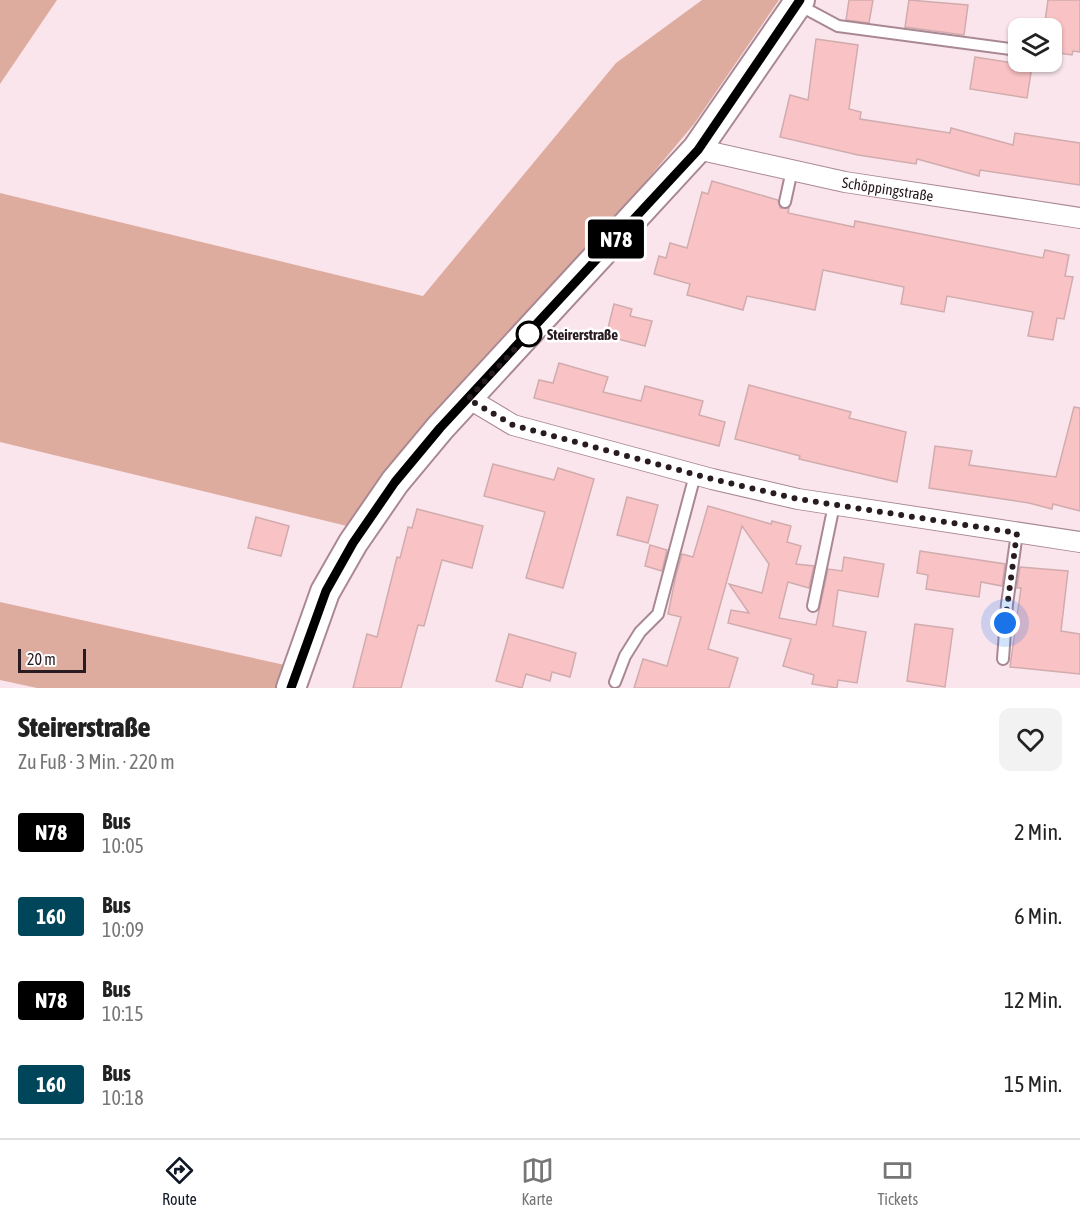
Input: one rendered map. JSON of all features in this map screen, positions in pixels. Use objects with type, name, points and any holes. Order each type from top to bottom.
[{"type":"main road","points":[[291,688],[326,591],[353,543],[395,482],[468,399],[698,150],[798,2]]},
{"type":"street","name":"Schöppingstraße","points":[[698,150],[844,182],[1080,218]]},
{"type":"street","points":[[468,399],[513,425],[695,475],[834,505],[1080,542]]},
{"type":"lane","points":[[798,2],[838,26],[1008,49]]},
{"type":"lane","points":[[785,202],[792,170]]},
{"type":"lane","points":[[615,682],[626,656],[640,633],[658,614],[695,475]]},
{"type":"lane","points":[[813,606],[834,505]]},
{"type":"lane","points":[[1003,659],[1007,604],[1017,533]]},
{"type":"shaded area","points":[[0,0],[57,0],[0,84]]},
{"type":"shaded area","points":[[702,0],[779,0],[694,124],[582,258],[432,419],[347,526],[0,442],[0,193],[423,296],[616,63]]},
{"type":"shaded area","points":[[0,602],[285,665],[278,688],[37,688],[0,680]]},
{"type":"building","points":[[849,0],[873,0],[869,23],[846,20]]},
{"type":"building","points":[[909,0],[968,5],[964,35],[905,27]]},
{"type":"building","points":[[1048,0],[1080,0],[1080,52],[1073,51],[1072,55],[1062,54],[1062,18],[1045,18]]},
{"type":"building","points":[[816,39],[858,45],[849,109],[861,112],[860,119],[950,133],[951,128],[1013,145],[1015,133],[1080,143],[1080,185],[980,170],[979,176],[917,159],[916,164],[858,155],[780,137],[790,95],[808,100]]},
{"type":"building","points":[[975,57],[1008,62],[1008,72],[1031,72],[1027,98],[970,89]]},
{"type":"building","points":[[712,181],[778,200],[780,208],[789,208],[788,213],[854,227],[855,221],[1043,258],[1045,250],[1069,255],[1065,276],[1073,277],[1064,319],[1057,318],[1053,340],[1028,336],[1033,312],[947,296],[944,312],[901,304],[904,287],[823,270],[815,310],[747,296],[743,310],[687,295],[690,284],[654,274],[659,256],[666,258],[670,243],[687,248],[702,192],[708,194]]},
{"type":"building","points":[[614,304],[632,309],[630,316],[652,321],[645,346],[606,336]]},
{"type":"building","points":[[559,363],[608,377],[603,392],[641,401],[645,386],[703,401],[699,415],[725,422],[719,446],[534,398],[539,380],[553,383]]},
{"type":"building","points":[[749,385],[851,412],[849,418],[906,432],[897,482],[799,459],[800,456],[735,439]]},
{"type":"building","points":[[1074,407],[1080,408],[1080,511],[1053,504],[1052,509],[1029,503],[929,488],[935,446],[972,451],[969,465],[1056,477]]},
{"type":"building","points":[[493,464],[554,480],[558,468],[594,479],[563,588],[526,578],[545,512],[484,496]]},
{"type":"building","points":[[627,497],[658,505],[648,543],[617,535]]},
{"type":"building","points":[[708,506],[771,524],[772,521],[791,526],[787,542],[801,546],[796,564],[814,566],[809,588],[788,582],[779,618],[816,625],[828,569],[842,571],[844,557],[884,564],[878,597],[838,590],[833,626],[866,632],[857,683],[838,680],[837,688],[812,684],[814,675],[783,666],[791,639],[728,623],[731,610],[749,613],[729,584],[762,593],[769,564],[742,526],[708,649],[738,658],[729,688],[634,688],[643,659],[667,666],[681,617],[668,614],[676,575],[682,554],[693,557]]},
{"type":"building","points":[[417,509],[483,526],[472,568],[442,560],[424,626],[418,625],[401,688],[353,688],[367,634],[377,637],[397,557],[400,558],[408,527],[412,528]]},
{"type":"building","points":[[256,517],[289,526],[281,556],[248,548]]},
{"type":"building","points":[[650,545],[667,550],[662,571],[645,566]]},
{"type":"building","points":[[920,551],[1005,564],[1002,586],[981,582],[979,597],[926,589],[928,575],[917,573]]},
{"type":"building","points":[[1020,567],[1068,571],[1061,631],[1080,634],[1080,674],[1010,667],[1021,588],[1017,588]]},
{"type":"building","points":[[915,624],[953,629],[945,687],[907,681]]},
{"type":"building","points":[[509,634],[576,653],[570,677],[552,672],[550,681],[526,674],[522,688],[496,681]]},
{"type":"bus line","name":"N78","points":[[291,688],[326,591],[353,543],[395,482],[440,428],[698,150],[800,0]]},
{"type":"place","name":"Steirerstraße","points":[[529,334]]},
{"type":"route","points":[[529,334],[468,399],[513,425],[712,479],[798,499],[1017,533],[1005,623]]}]
